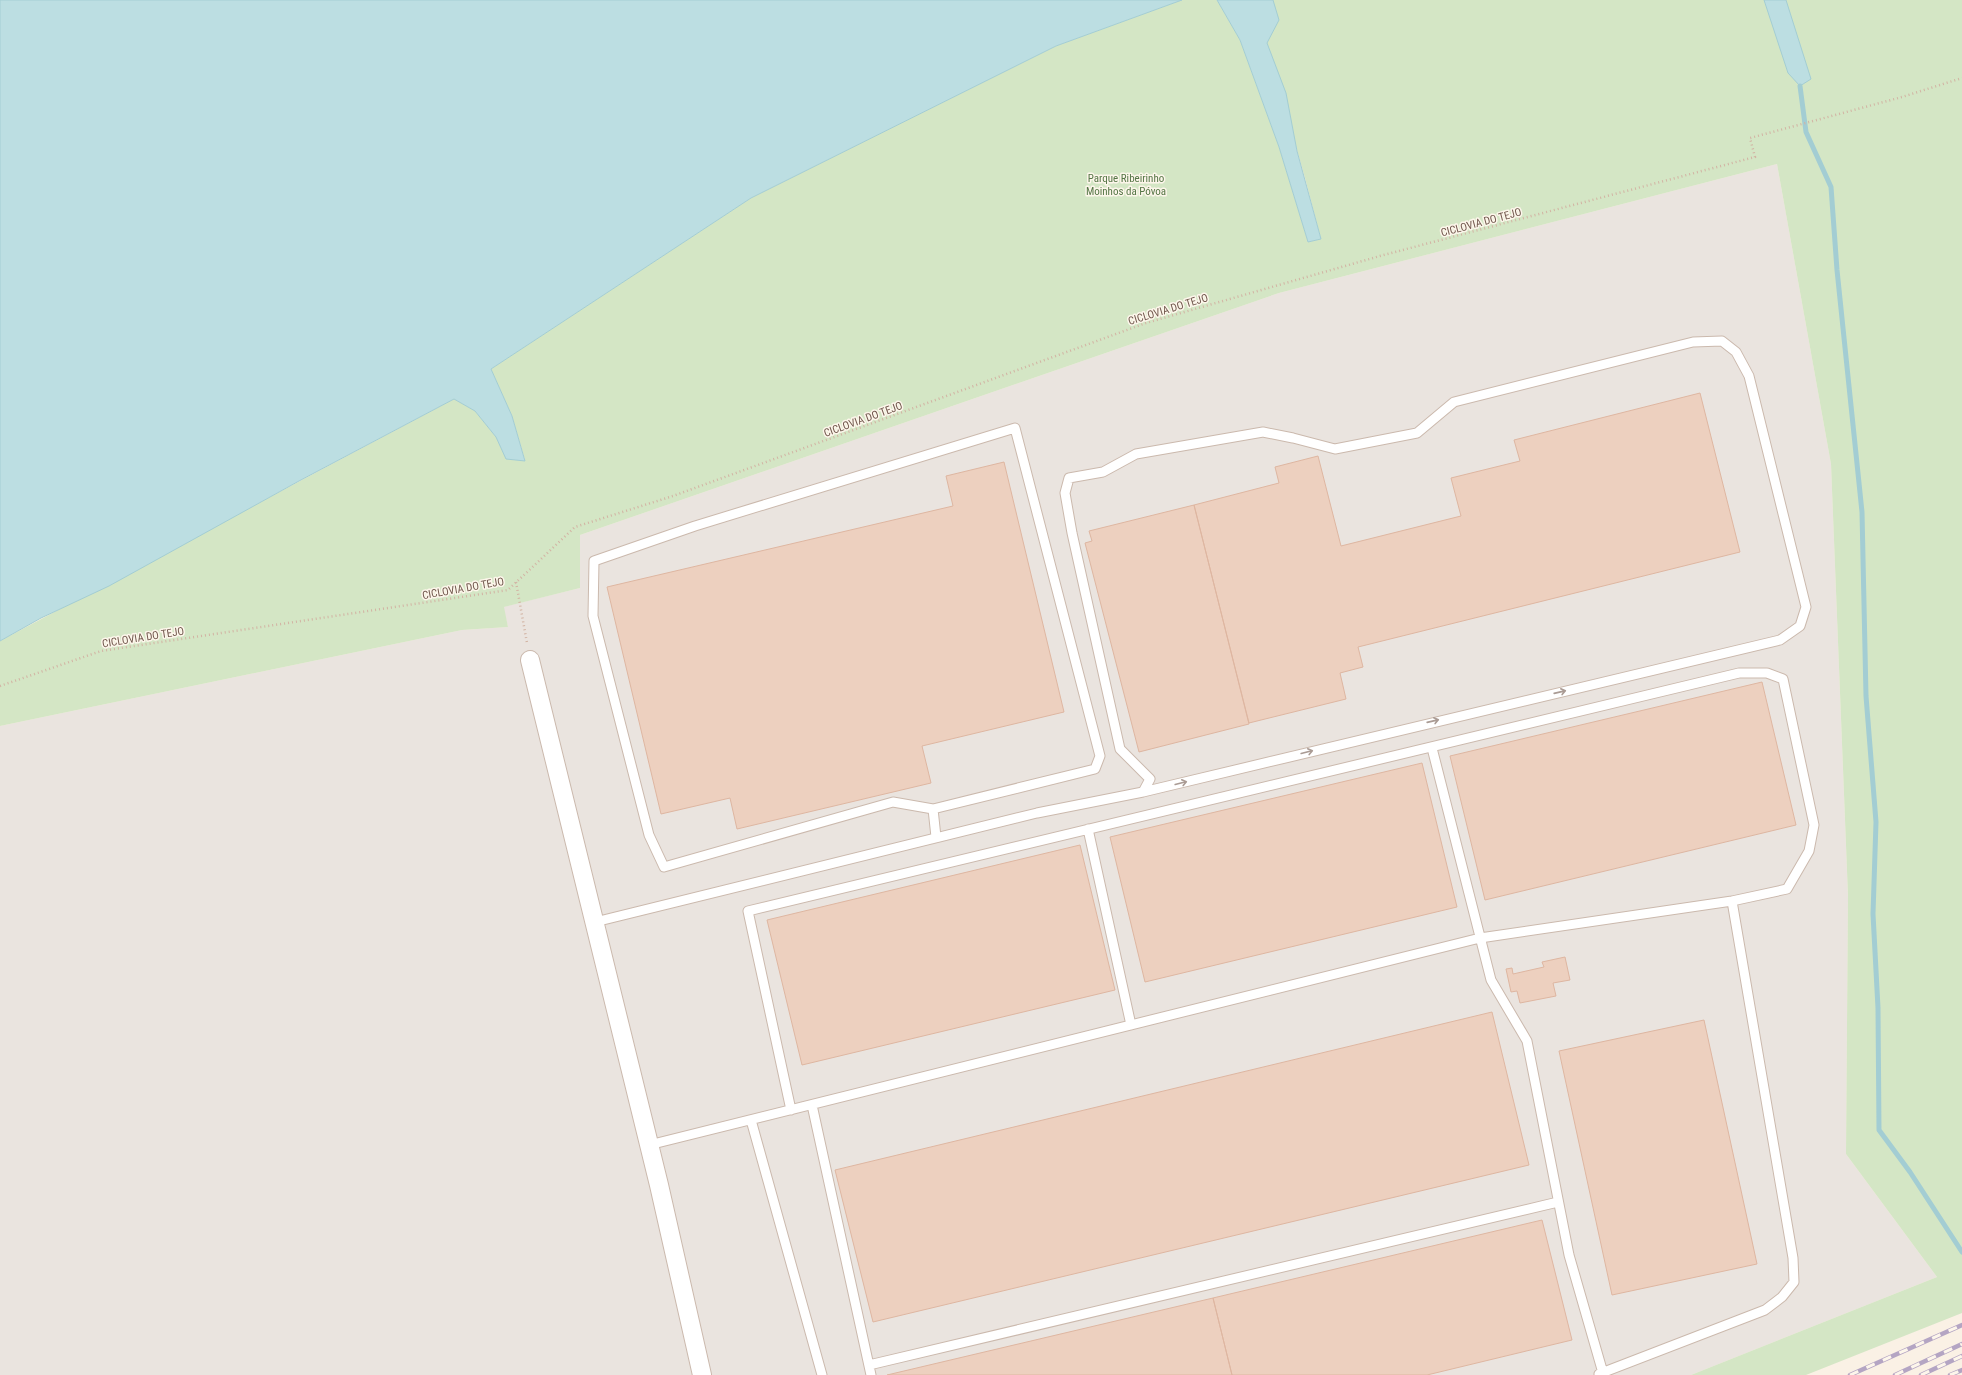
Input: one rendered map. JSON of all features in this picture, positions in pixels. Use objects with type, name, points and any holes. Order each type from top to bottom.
[{"type":"street","points":[[530,660],[649,1145],[702,1375]]},
{"type":"lane","points":[[594,922],[936,837],[1037,813],[1143,792],[1780,640],[1800,626],[1806,607],[1749,376],[1736,352],[1722,341],[1693,342],[1454,402],[1417,433],[1335,449],[1294,438],[1263,432],[1136,454],[1103,472],[1069,478],[1066,493],[1072,533],[1120,749],[1150,779],[1143,792]]},
{"type":"lane","points":[[1015,428],[1100,756],[1095,769],[933,808],[893,802],[664,867],[649,835],[593,616],[594,561],[695,526],[1015,428]]},
{"type":"lane","points":[[649,1145],[812,1105],[1480,938],[1732,901],[1787,889],[1809,851],[1814,825],[1783,679],[1767,672],[1740,673],[748,911],[791,1110]]},
{"type":"lane","points":[[1432,748],[1491,980],[1527,1041],[1569,1255],[1600,1374],[1765,1310],[1782,1297],[1794,1282],[1793,1258],[1732,901]]},
{"type":"lane","points":[[933,808],[936,837]]},
{"type":"lane","points":[[1088,829],[1131,1025]]},
{"type":"lane","points":[[812,1105],[871,1375]]},
{"type":"lane","points":[[751,1120],[822,1375]]},
{"type":"lane","points":[[869,1365],[1558,1202]]},
{"type":"path","name":"CICLOVIA DO TEJO","points":[[0,686],[101,651],[508,590],[574,527],[673,496],[1146,323],[1380,256],[1755,157],[1750,138],[1902,97],[1962,78]]},
{"type":"path","points":[[516,582],[530,660]]},
{"type":"shaded area","points":[[1777,164],[1831,464],[1848,897],[1846,1154],[1937,1277],[1691,1375],[0,1375],[0,726],[462,630],[508,627],[503,607],[580,588],[580,535],[1279,293]]},
{"type":"green space","name":"Parque Ribeirinho Moinhos da Póvoa","points":[[1182,0],[1217,0],[1240,40],[1279,147],[1308,242],[1321,239],[1254,0],[1962,0],[1962,1313],[1806,1375],[1691,1375],[1937,1277],[1846,1154],[1848,896],[1831,464],[1777,164],[1279,293],[580,535],[580,588],[504,607],[508,627],[462,630],[0,726],[0,641],[454,399],[475,411],[496,437],[506,458],[525,460],[512,416],[491,369],[751,198],[1056,46]]},
{"type":"water","points":[[0,0],[1182,0],[1056,46],[751,198],[491,369],[512,416],[525,461],[506,459],[496,437],[475,411],[454,399],[299,481],[109,586],[41,618],[0,641]]},
{"type":"water","points":[[1217,0],[1273,0],[1279,20],[1267,43],[1286,93],[1297,151],[1321,239],[1308,242],[1279,147],[1240,40]]},
{"type":"water","points":[[1764,0],[1786,0],[1811,79],[1800,86],[1788,73]]},
{"type":"building","points":[[1700,393],[1740,552],[1358,647],[1363,667],[1340,673],[1346,699],[1249,723],[1194,505],[1279,483],[1275,467],[1318,456],[1341,546],[1461,516],[1451,478],[1520,461],[1514,440]]},
{"type":"building","points":[[1004,462],[1064,712],[922,746],[931,783],[737,829],[730,798],[661,814],[607,587],[953,506],[946,476]]},
{"type":"building","points":[[1194,505],[1249,724],[1139,752],[1085,543],[1092,541],[1089,531]]},
{"type":"building","points":[[1762,682],[1796,825],[1485,900],[1450,756]]},
{"type":"building","points":[[1422,763],[1457,907],[1145,982],[1110,837]]},
{"type":"building","points":[[1080,845],[1115,990],[802,1065],[767,920]]},
{"type":"building","points":[[1565,957],[1570,980],[1553,983],[1556,996],[1520,1003],[1517,991],[1511,992],[1506,969],[1512,968],[1513,974],[1544,967],[1542,962]]},
{"type":"building","points":[[1492,1012],[1529,1165],[873,1322],[835,1170]]},
{"type":"building","points":[[1704,1020],[1757,1264],[1612,1295],[1559,1051]]},
{"type":"building","points":[[1542,1220],[1572,1340],[1427,1375],[1232,1375],[1213,1298]]},
{"type":"building","points":[[1213,1298],[1232,1375],[887,1375]]},
{"type":"waterway","points":[[1800,86],[1806,132],[1831,187],[1837,270],[1862,512],[1866,696],[1876,822],[1873,914],[1878,1008],[1879,1130],[1910,1172],[1962,1252]]},
{"type":"railway","points":[[1850,1375],[1962,1325]]},
{"type":"railway","points":[[1895,1375],[1962,1344]]},
{"type":"railway","points":[[1921,1375],[1962,1356]]},
{"type":"railway","points":[[1950,1375],[1962,1370]]}]
